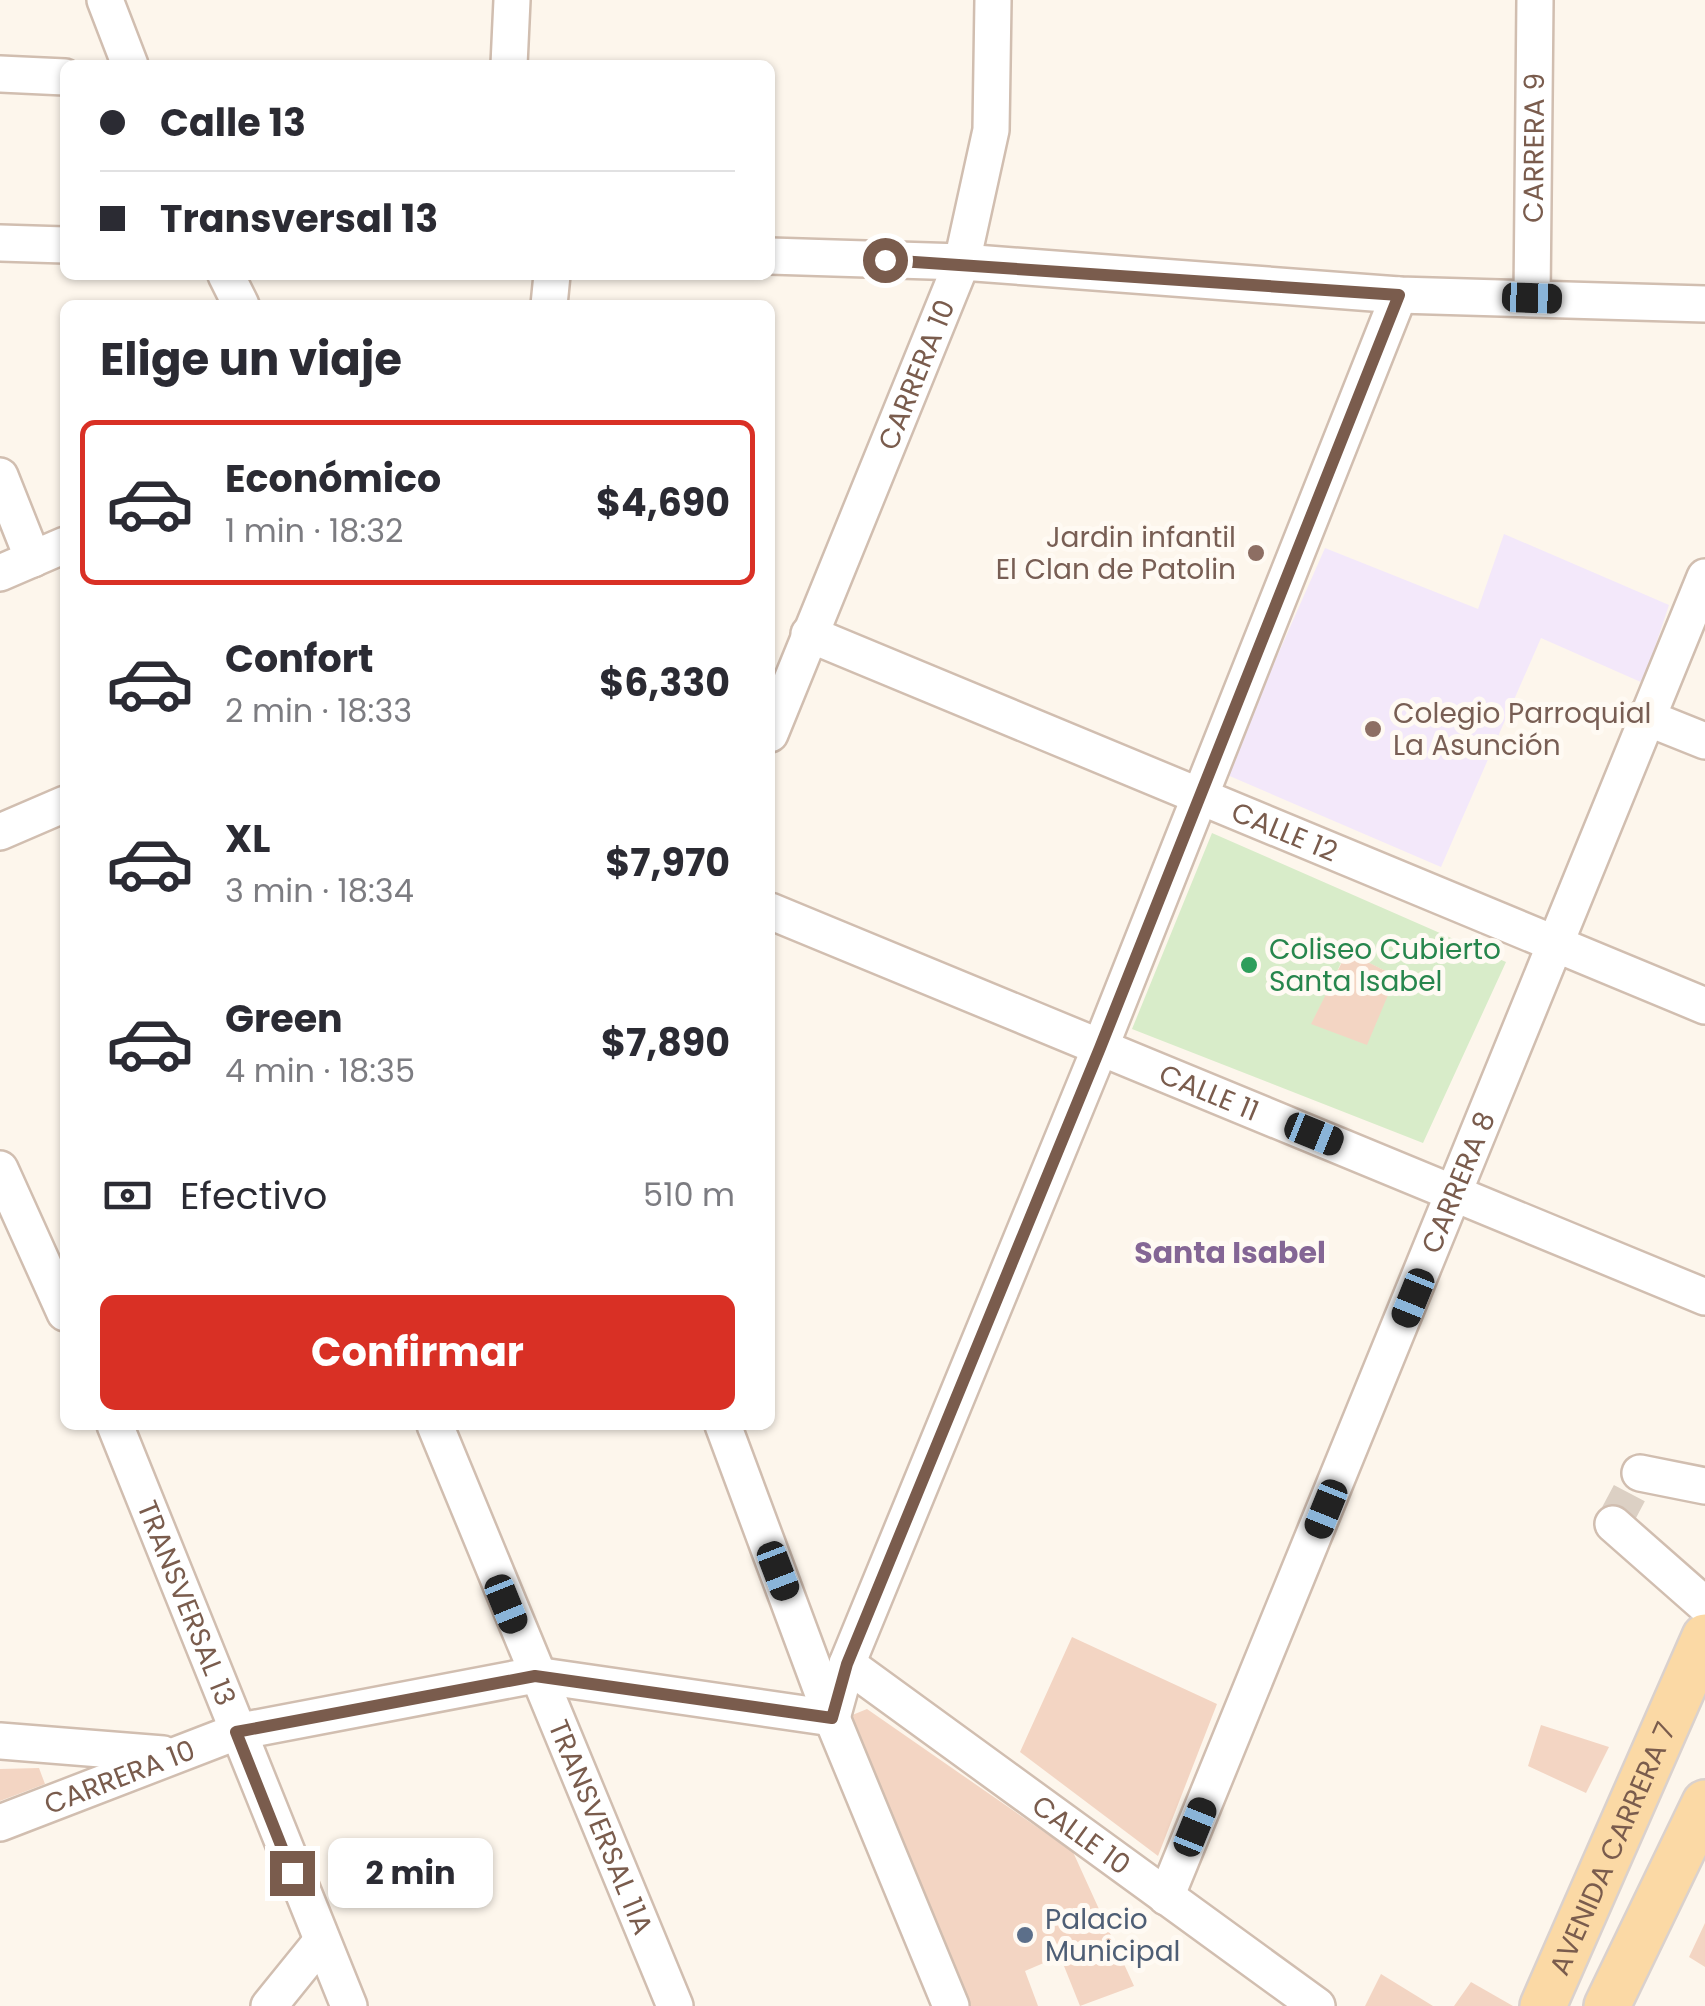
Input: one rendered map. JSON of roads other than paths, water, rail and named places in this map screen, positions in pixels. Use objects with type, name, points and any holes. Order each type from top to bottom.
[{"type":"main road","name":"AVENIDA CARRERA 7","points":[[1543,2006],[1705,1637]]},
{"type":"main road","points":[[1607,2006],[1705,1803]]},
{"type":"street","points":[[106,0],[128,60]]},
{"type":"street","points":[[509,60],[512,0]]},
{"type":"street","name":"CARRERA 10","points":[[775,721],[962,262],[991,130],[993,0]]},
{"type":"street","name":"CARRERA 9","points":[[1532,298],[1535,0]]},
{"type":"street","points":[[0,74],[60,78]]},
{"type":"street","points":[[0,243],[60,245]]},
{"type":"street","points":[[775,256],[962,262],[1399,295],[1705,304]]},
{"type":"street","points":[[832,1718],[847,1664],[1100,1048],[1399,295]]},
{"type":"street","points":[[0,476],[49,552],[0,572]]},
{"type":"street","name":"CARRERA 8","points":[[1166,1897],[1705,577]]},
{"type":"street","name":"CALLE 12","points":[[809,634],[1705,1006]]},
{"type":"street","points":[[1645,717],[1705,741]]},
{"type":"street","points":[[0,832],[60,806]]},
{"type":"street","name":"CALLE 11","points":[[775,914],[1705,1297]]},
{"type":"street","points":[[0,1169],[60,1303]]},
{"type":"street","name":"TRANSVERSAL 13","points":[[117,1430],[320,1943],[349,2006]]},
{"type":"street","name":"TRANSVERSAL 11A","points":[[437,1430],[535,1676],[675,2006]]},
{"type":"street","points":[[726,1430],[832,1718],[951,2006]]},
{"type":"street","points":[[1640,1474],[1705,1486]]},
{"type":"street","points":[[1613,1524],[1705,1605]]},
{"type":"street","name":"CALLE 10","points":[[847,1664],[1317,2006]]},
{"type":"street","name":"CARRERA 10","points":[[0,1823],[236,1732],[535,1676],[832,1718]]},
{"type":"street","points":[[0,1741],[169,1755]]},
{"type":"street","points":[[269,2006],[320,1943]]},
{"type":"tunnel","points":[[1613,1524],[1640,1473]]},
{"type":"place","name":"Jardin infantil El Clan de Patolin","points":[[1256,553]]},
{"type":"place","name":"Colegio Parroquial La Asunción","points":[[1373,729]]},
{"type":"place","name":"Coliseo Cubierto Santa Isabel","points":[[1249,965]]},
{"type":"place","name":"Palacio Municipal","points":[[1025,1935]]},
{"type":"district","name":"Santa Isabel","points":[[1230,1252]]}]
